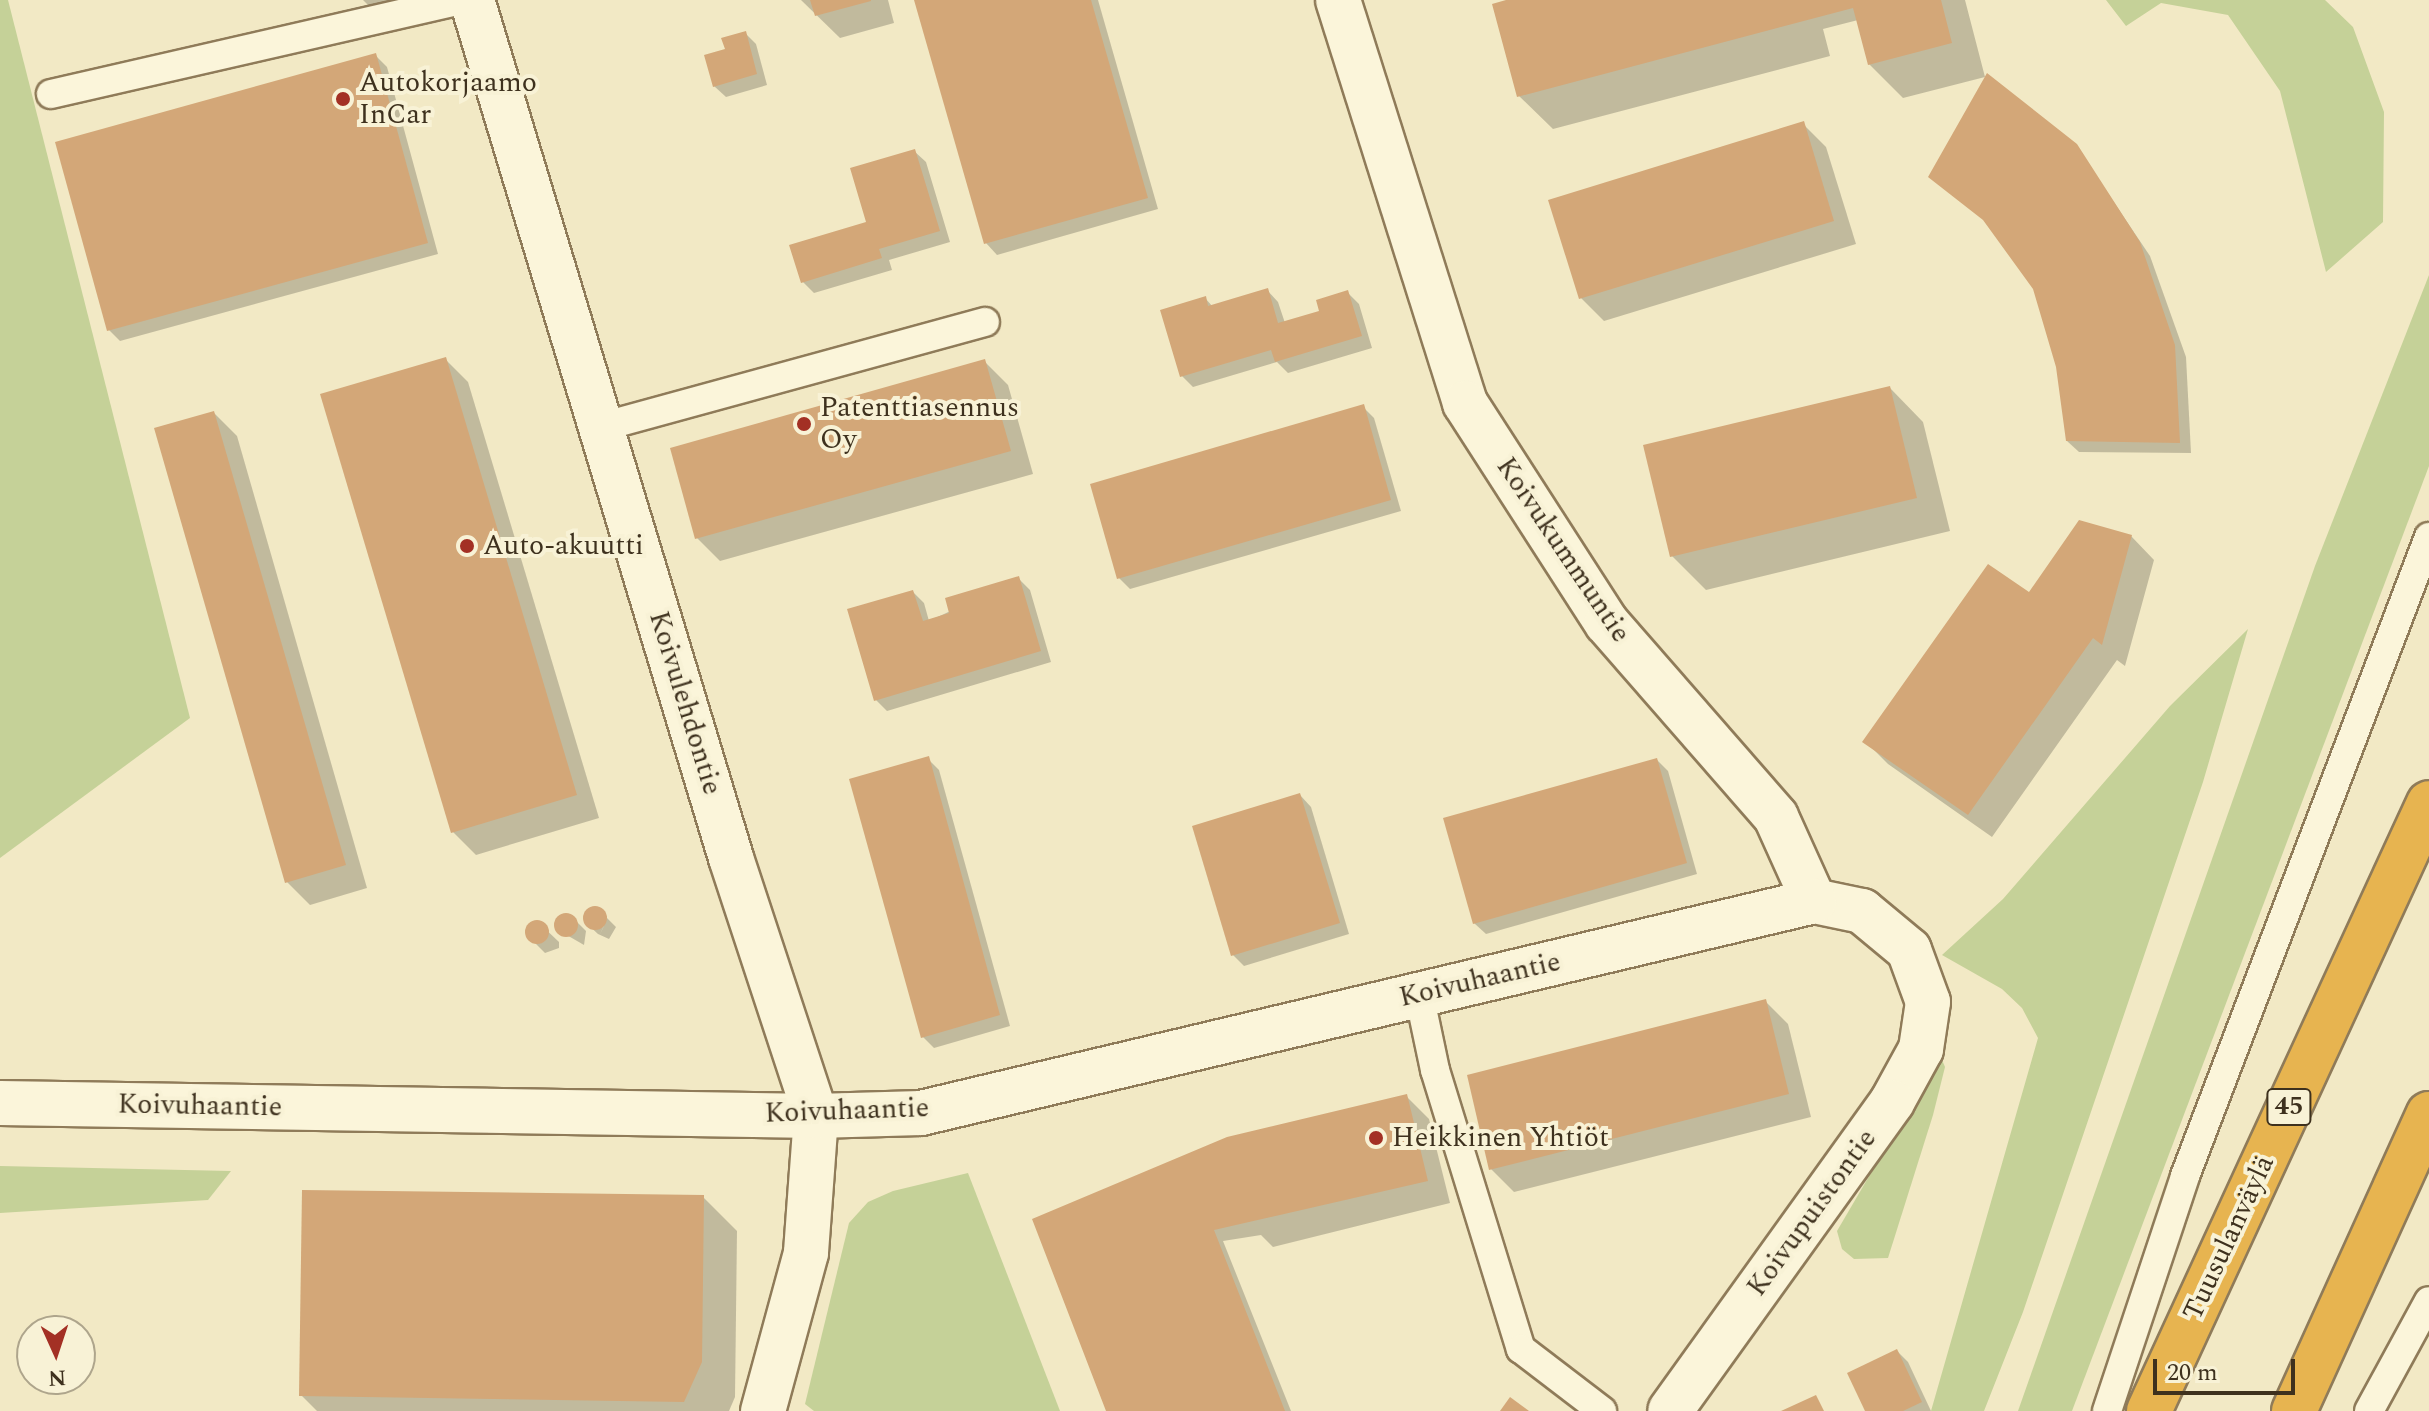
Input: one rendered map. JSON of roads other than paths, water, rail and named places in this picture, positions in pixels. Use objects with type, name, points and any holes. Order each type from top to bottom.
[{"type":"highway","name":"Tuusulanväylä","points":[[2149,1411],[2429,803]]},
{"type":"highway","points":[[2294,1411],[2429,1114]]},
{"type":"street","name":"Koivulehdontie","points":[[472,0],[731,858],[816,1116],[806,1253],[763,1411]]},
{"type":"street","name":"Koivukummuntie","points":[[1338,0],[1465,403],[1607,623],[1776,817],[1814,901]]},
{"type":"street","name":"Koivuhaantie","points":[[0,1102],[816,1116],[921,1113],[1814,901]]},
{"type":"street","name":"Koivupuistontie","points":[[1670,1411],[1892,1102],[1921,1049],[1928,1002],[1909,950],[1862,911],[1814,901]]},
{"type":"lane","points":[[51,94],[460,0]]},
{"type":"lane","points":[[601,427],[985,322]]},
{"type":"lane","points":[[2107,1411],[2185,1176],[2429,537]]},
{"type":"lane","points":[[1419,994],[1435,1070],[1521,1349],[1602,1411]]},
{"type":"lane","points":[[2369,1411],[2429,1301]]},
{"type":"place","name":"Autokorjaamo InCar","points":[[343,99]]},
{"type":"place","name":"Patenttiasennus Oy","points":[[804,424]]},
{"type":"place","name":"Auto-akuutti","points":[[467,546]]},
{"type":"place","name":"Heikkinen Yhtiöt","points":[[1376,1138]]}]
